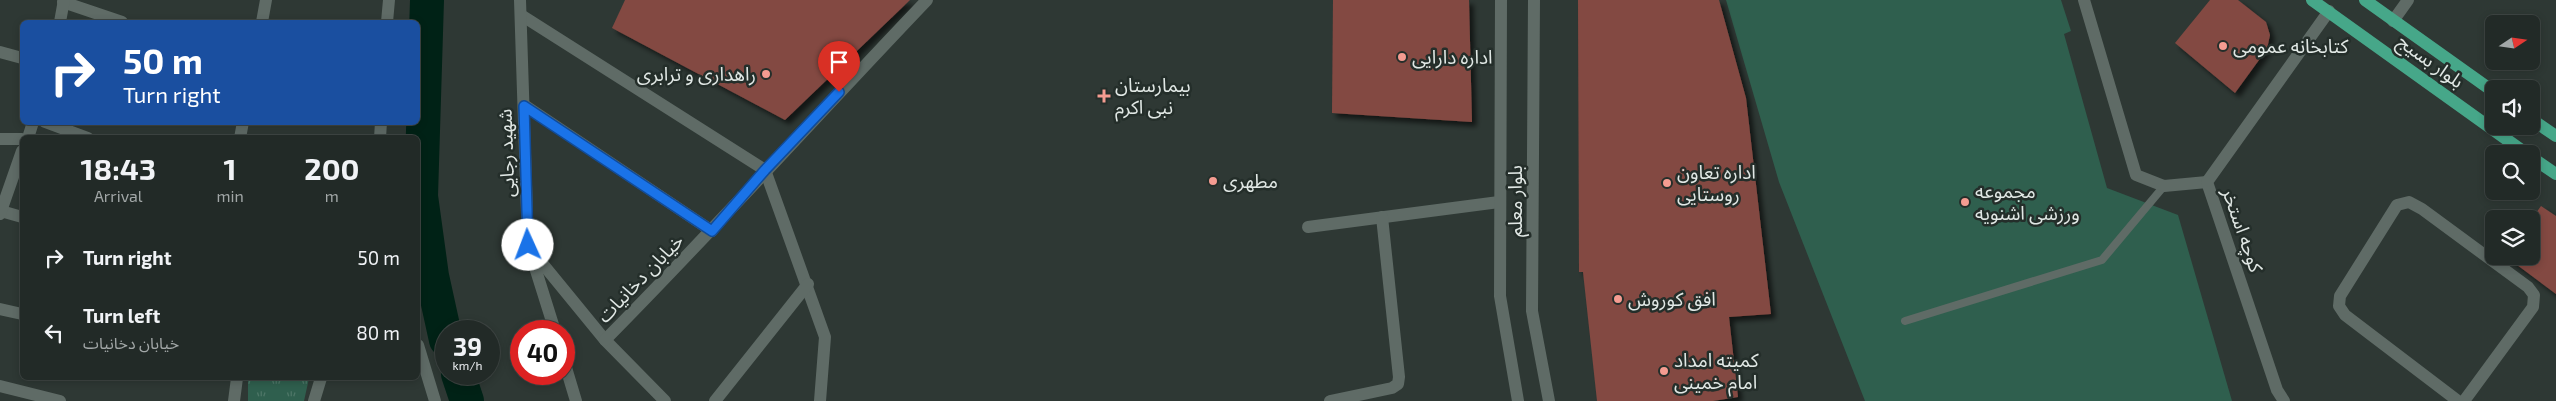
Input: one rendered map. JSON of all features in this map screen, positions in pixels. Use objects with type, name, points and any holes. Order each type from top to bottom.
[{"type":"main road","name":"بلوار بسیج","points":[[2312,0],[2515,145]]},
{"type":"main road","name":"بلوار بسیج","points":[[2365,0],[2485,86]]},
{"type":"main road","points":[[2540,125],[2556,136]]},
{"type":"main road","points":[[2540,162],[2556,174]]},
{"type":"street","points":[[262,20],[266,0]]},
{"type":"street","points":[[387,20],[388,0]]},
{"type":"street","name":"شهید رجایی","points":[[520,0],[528,245],[551,320]]},
{"type":"street","name":"خیابان دخانیات","points":[[605,340],[712,231],[765,170],[927,0]]},
{"type":"street","name":"بلوار معلم","points":[[1501,0],[1500,296],[1518,401]]},
{"type":"street","name":"بلوار معلم","points":[[1534,0],[1532,311],[1549,401]]},
{"type":"street","points":[[2084,0],[2136,175],[2164,186],[2207,182]]},
{"type":"street","points":[[2393,21],[2408,0]]},
{"type":"street","points":[[60,20],[64,1],[116,20]]},
{"type":"street","name":"کوچه استخر","points":[[2284,401],[2277,390],[2207,182],[2329,11]]},
{"type":"street","points":[[521,15],[765,170],[808,284],[825,337],[820,401]]},
{"type":"street","points":[[0,52],[20,57]]},
{"type":"street","points":[[524,106],[712,231]]},
{"type":"street","points":[[53,125],[80,135]]},
{"type":"street","points":[[0,139],[20,140]]},
{"type":"street","points":[[20,157],[1,213],[20,217]]},
{"type":"street","points":[[1308,227],[1499,202]]},
{"type":"street","points":[[2458,401],[2345,315],[2339,306],[2340,296],[2397,205],[2409,202],[2422,209],[2528,286],[2534,295],[2533,307],[2464,401]]},
{"type":"street","points":[[1330,401],[1392,388],[1398,384],[1398,368],[1382,217]]},
{"type":"street","points":[[528,245],[605,340],[665,401]]},
{"type":"street","points":[[715,401],[808,284]]},
{"type":"street","points":[[0,309],[20,314]]},
{"type":"street","points":[[420,352],[435,401]]},
{"type":"street","points":[[234,401],[237,380]]},
{"type":"street","points":[[314,401],[320,380]]},
{"type":"street","points":[[571,385],[576,401]]},
{"type":"street","points":[[0,386],[60,401]]},
{"type":"lane","points":[[1905,321],[2102,260],[2164,186]]},
{"type":"green space","name":"مجموعه ورزشی اشنویه","points":[[1726,0],[2061,0],[2071,31],[2064,34],[2107,188],[2178,215],[2232,401],[1865,401],[1779,182]]},
{"type":"green space","points":[[248,380],[309,380],[304,401],[248,401]]},
{"type":"building","name":"راهداری و ترابری","points":[[625,0],[910,0],[785,120],[612,28]]},
{"type":"building","name":"اداره دارایی","points":[[1333,0],[1469,0],[1472,122],[1332,113]]},
{"type":"building","name":"اداره تعاون روستایی","points":[[1578,0],[1719,0],[1746,98],[1771,314],[1729,317],[1738,397],[1713,401],[1597,401],[1583,272],[1579,272]]},
{"type":"building","name":"کتابخانه عمومی","points":[[2210,0],[2238,0],[2266,22],[2270,35],[2267,49],[2235,93],[2175,43]]},
{"type":"building","points":[[2541,206],[2556,216],[2556,294],[2517,265],[2540,265],[2540,210],[2538,210]]},
{"type":"waterway","points":[[427,0],[421,196],[432,276],[442,320]]},
{"type":"waterway","points":[[462,385],[467,401]]},
{"type":"place","name":"کتابخانه عمومی","points":[[2223,46]]},
{"type":"place","name":"اداره دارایی","points":[[1402,57]]},
{"type":"place","name":"راهداری و ترابری","points":[[766,74]]},
{"type":"place","name":"بیمارستان نبی اکرم","points":[[1104,96]]},
{"type":"place","name":"مطهری","points":[[1213,181]]},
{"type":"place","name":"اداره تعاون روستایی","points":[[1667,183]]},
{"type":"place","name":"مجموعه ورزشی اشنویه","points":[[1965,202]]},
{"type":"place","name":"افق کوروش","points":[[1618,299]]},
{"type":"place","name":"کمیته امداد امام خمینی","points":[[1664,371]]},
{"type":"route","points":[[528,245],[524,106],[712,231],[765,170],[839,92]]}]
